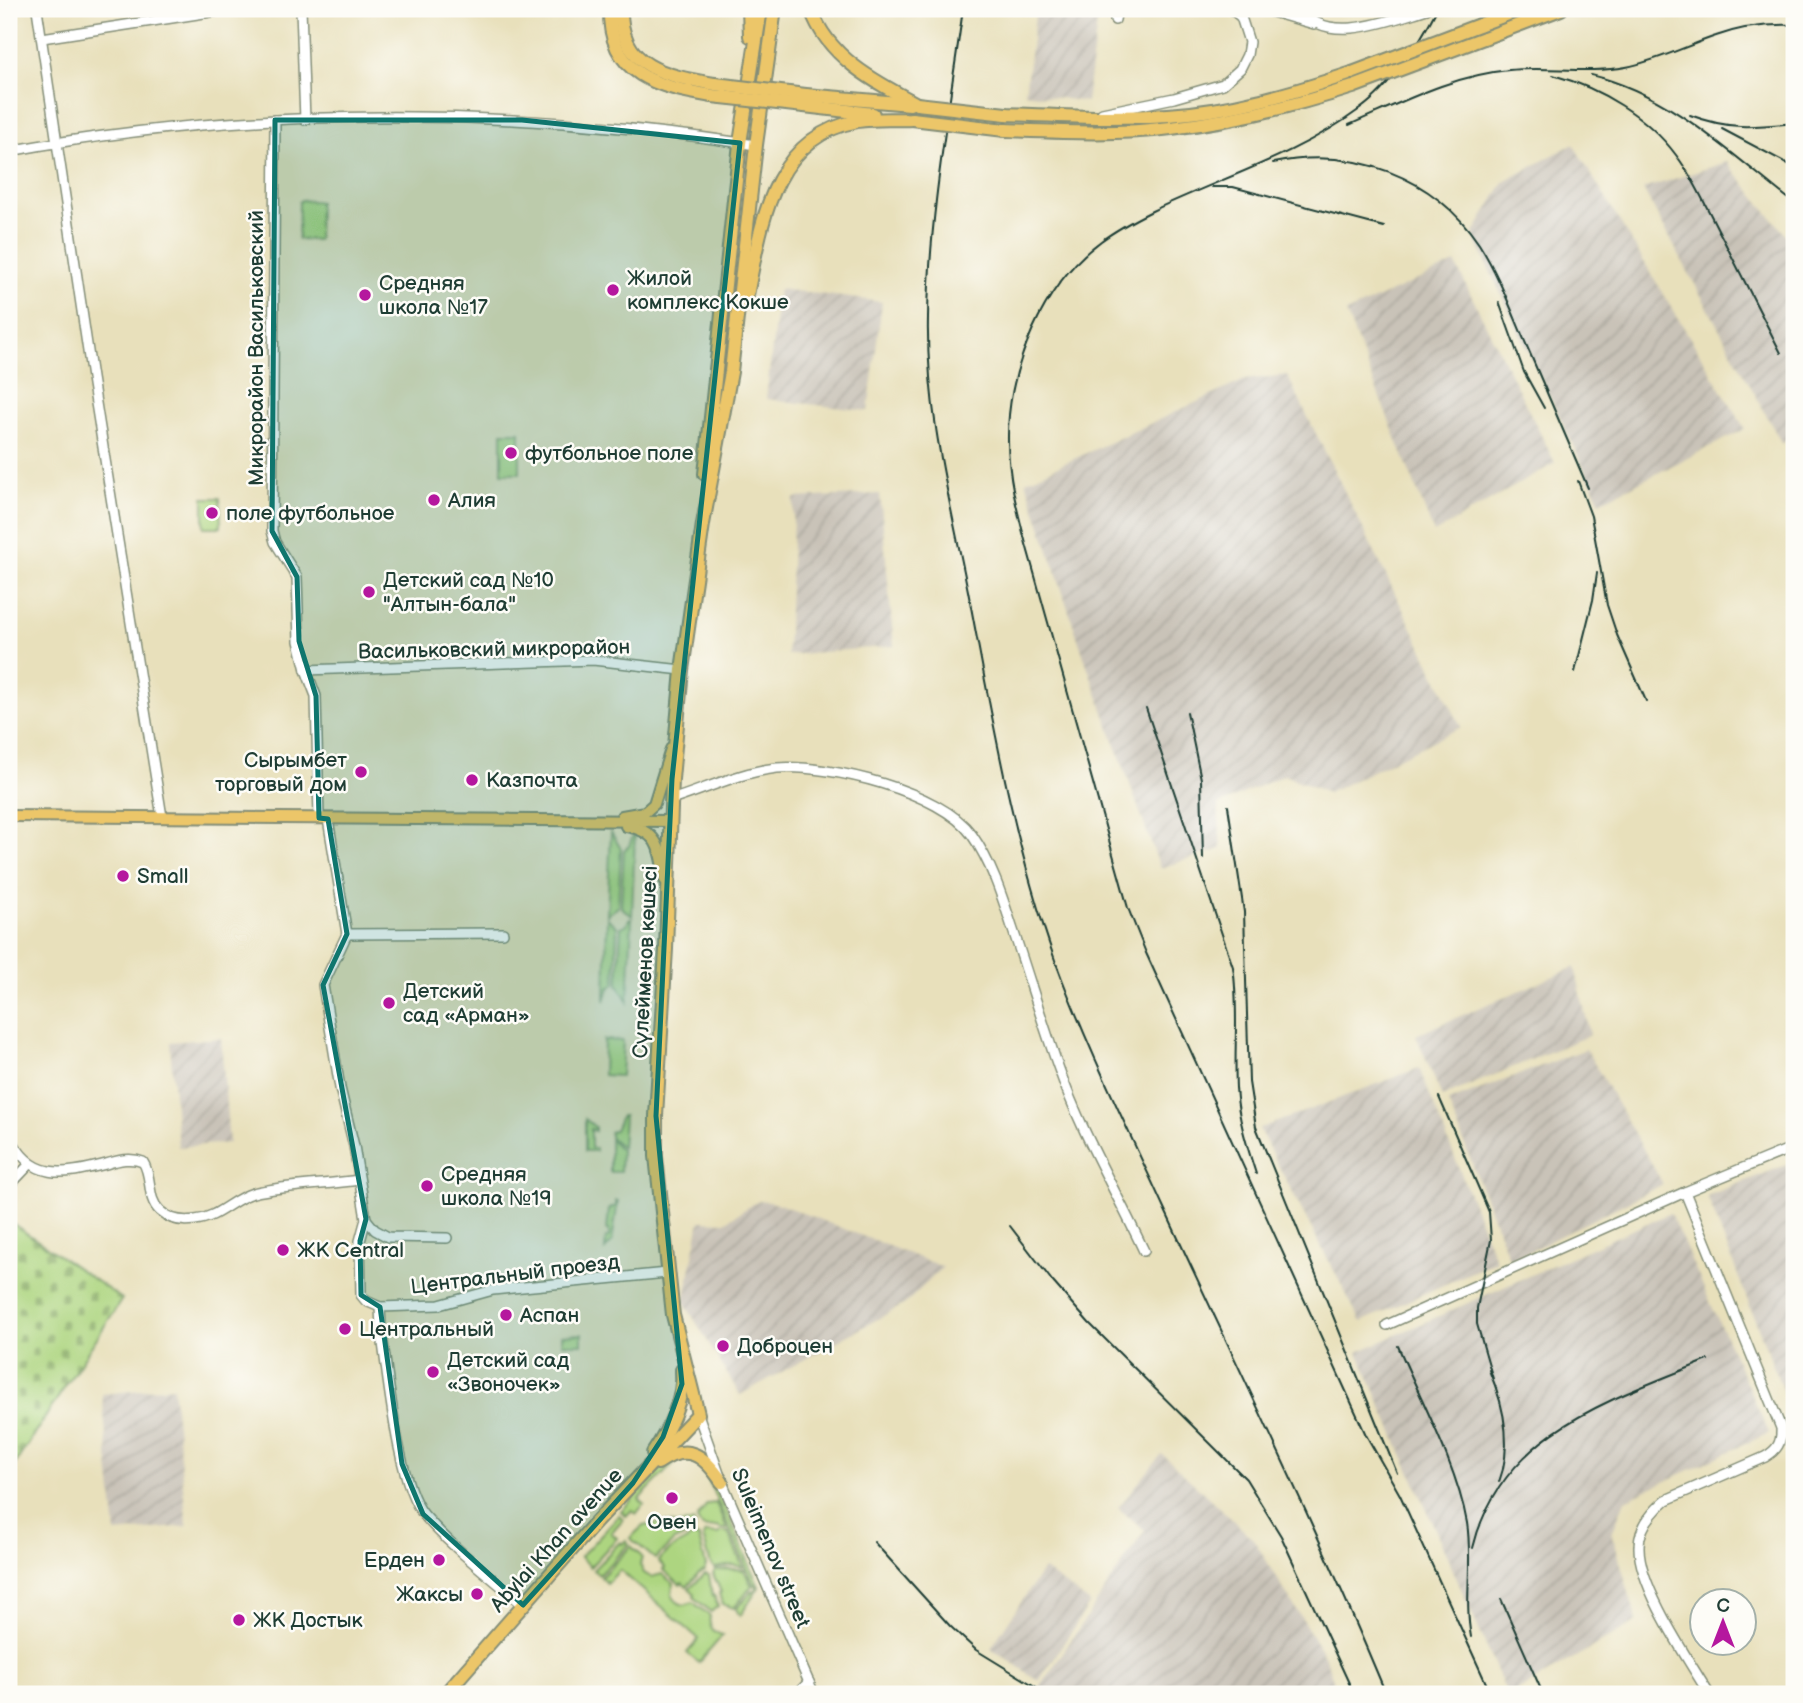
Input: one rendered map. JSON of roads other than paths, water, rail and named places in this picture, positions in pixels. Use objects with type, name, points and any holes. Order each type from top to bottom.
[{"type":"highway","points":[[610,9],[616,43],[632,68],[658,85],[805,100],[912,119],[1005,130],[1083,133],[1170,128],[1301,104],[1561,9]]},
{"type":"highway","points":[[621,9],[627,40],[640,60],[647,66],[676,78],[713,90]]},
{"type":"highway","points":[[750,9],[751,75]]},
{"type":"highway","points":[[708,478],[740,143],[761,9]]},
{"type":"highway","points":[[731,372],[756,145],[775,9]]},
{"type":"highway","points":[[810,9],[831,43],[849,63],[879,85],[917,104]]},
{"type":"highway","points":[[805,100],[917,104],[1006,114],[1083,117],[1170,115],[1239,105],[1296,91],[1522,9]]},
{"type":"highway","points":[[708,478],[766,211],[779,179],[787,166],[809,143],[833,129],[867,120],[912,119]]},
{"type":"highway","name":"Сүлейменов көшесі","points":[[698,1414],[677,1330],[667,1273],[656,1156],[656,1116],[677,726],[708,478]]},
{"type":"highway","points":[[633,1483],[659,1445],[678,1402],[682,1375],[677,1330]]},
{"type":"highway","name":"Abylai Khan avenue","points":[[444,1694],[698,1414]]},
{"type":"highway","points":[[633,1483],[663,1459],[685,1452],[704,1459],[722,1482]]},
{"type":"main road","points":[[588,821],[640,813],[654,804],[677,726]]},
{"type":"main road","points":[[9,816],[670,821]]},
{"type":"main road","points":[[588,821],[636,828],[650,834],[659,848],[668,896]]},
{"type":"street","points":[[37,9],[162,817]]},
{"type":"street","points":[[42,38],[230,9]]},
{"type":"street","points":[[301,9],[305,120]]},
{"type":"street","points":[[1115,20],[1117,9]]},
{"type":"street","points":[[1083,117],[1174,98],[1223,83],[1240,69],[1249,42],[1241,17],[1231,9]]},
{"type":"street","points":[[1262,9],[1286,13],[1320,25],[1345,28],[1370,25],[1427,9]]},
{"type":"street","points":[[1301,9],[1320,25]]},
{"type":"street","points":[[9,151],[134,132],[275,120],[432,117],[522,120],[756,145]]},
{"type":"street","name":"Микрорайон Васильковский","points":[[275,120],[272,531],[275,542],[297,578],[299,636],[306,670],[316,696],[324,818],[347,934]]},
{"type":"street","name":"Васильковский микрорайон","points":[[306,670],[593,660],[682,670]]},
{"type":"street","points":[[671,800],[737,776],[776,768],[796,768],[856,776],[905,791],[962,824],[971,834],[990,869],[1011,923],[1059,1069],[1087,1134],[1144,1251]]},
{"type":"street","points":[[503,933],[347,934],[324,985],[340,1088],[354,1146],[366,1219],[360,1241],[361,1295],[366,1301],[380,1307],[402,1464],[423,1514],[523,1605]]},
{"type":"street","points":[[9,1135],[29,1165],[50,1172],[63,1172],[128,1159],[143,1162],[148,1170],[152,1200],[157,1208],[169,1218],[186,1221],[212,1216],[255,1193],[359,1180]]},
{"type":"street","points":[[1387,1325],[1685,1192],[1794,1147]]},
{"type":"street","points":[[9,1186],[29,1165]]},
{"type":"street","points":[[1685,1192],[1782,1436],[1777,1448],[1765,1457],[1666,1500],[1653,1511],[1643,1528],[1639,1546],[1642,1567],[1651,1590],[1709,1694]]},
{"type":"street","points":[[366,1219],[374,1230],[388,1237],[447,1238]]},
{"type":"street","name":"Центральный проезд","points":[[380,1307],[439,1306],[493,1290],[667,1273]]},
{"type":"street","name":"Suleimenov street","points":[[698,1414],[722,1482],[814,1694]]},
{"type":"street","points":[[797,1694],[809,1682]]},
{"type":"railway","points":[[963,9],[932,241],[928,353],[940,456],[995,732],[1027,872],[1056,963],[1081,1025],[1306,1511],[1386,1694]]},
{"type":"railway","points":[[1437,9],[1404,63],[1383,89],[1360,109],[1285,153],[1132,221],[1101,241],[1080,259],[1062,280],[1032,330],[1014,385],[1009,413],[1008,453],[1023,531],[1128,908],[1146,953],[1366,1435],[1400,1495],[1491,1694]]},
{"type":"railway","points":[[1349,125],[1427,91],[1488,73],[1524,69],[1597,70],[1626,67],[1735,30],[1794,25]]},
{"type":"railway","points":[[1553,75],[1588,88],[1621,105],[1651,128],[1676,155],[1701,196],[1781,353]]},
{"type":"railway","points":[[1591,75],[1648,96],[1674,111],[1794,203]]},
{"type":"railway","points":[[1690,115],[1717,123],[1742,126],[1794,123]]},
{"type":"railway","points":[[1722,129],[1794,167]]},
{"type":"railway","points":[[1273,163],[1303,159],[1361,163],[1415,184],[1439,200],[1460,220],[1479,244],[1500,283],[1588,488]]},
{"type":"railway","points":[[1212,187],[1233,187],[1384,227]]},
{"type":"railway","points":[[1499,302],[1524,372],[1544,408]]},
{"type":"railway","points":[[1578,481],[1591,516],[1607,605],[1646,701]]},
{"type":"railway","points":[[1575,672],[1597,573]]},
{"type":"railway","points":[[1146,708],[1233,967],[1237,1099],[1243,1132],[1256,1174]]},
{"type":"railway","points":[[1187,712],[1201,779],[1203,858]]},
{"type":"railway","points":[[1228,806],[1244,912],[1249,1082],[1256,1127],[1397,1473]]},
{"type":"railway","points":[[1439,1097],[1489,1212],[1491,1240],[1477,1308],[1477,1324],[1493,1379]]},
{"type":"railway","points":[[1010,1226],[1089,1323],[1246,1479],[1281,1536],[1354,1694]]},
{"type":"railway","points":[[1398,1346],[1447,1456],[1462,1501],[1469,1537],[1468,1608],[1471,1637]]},
{"type":"railway","points":[[1473,1548],[1487,1508],[1508,1475],[1534,1448],[1598,1406],[1708,1360]]},
{"type":"railway","points":[[1489,1370],[1505,1425],[1505,1454],[1499,1482]]},
{"type":"railway","points":[[874,1542],[950,1626],[976,1650],[1048,1694]]},
{"type":"railway","points":[[1501,1599],[1543,1694]]},
{"type":"place","name":"Жилой комплекс Кокше","points":[[613,290]]},
{"type":"place","name":"Средняя школа №17","points":[[365,295]]},
{"type":"place","name":"футбольное поле","points":[[511,453]]},
{"type":"place","name":"Алия","points":[[434,500]]},
{"type":"place","name":"поле футбольное","points":[[212,513]]},
{"type":"place","name":"Детский сад №10 \"Алтын-бала\"","points":[[369,592]]},
{"type":"place","name":"Сырымбет торговый дом","points":[[361,772]]},
{"type":"place","name":"Казпочта","points":[[472,780]]},
{"type":"place","name":"Small","points":[[123,876]]},
{"type":"place","name":"Детский сад «Арман»","points":[[389,1003]]},
{"type":"place","name":"Средняя школа №19","points":[[427,1186]]},
{"type":"place","name":"ЖК Central","points":[[283,1250]]},
{"type":"place","name":"Аспан","points":[[506,1315]]},
{"type":"place","name":"Центральный","points":[[345,1329]]},
{"type":"place","name":"Доброцен","points":[[723,1346]]},
{"type":"place","name":"Детский сад «Звоночек»","points":[[433,1372]]},
{"type":"place","name":"Овен","points":[[672,1498]]},
{"type":"place","name":"Ерден","points":[[439,1560]]},
{"type":"place","name":"Жаксы","points":[[477,1594]]},
{"type":"place","name":"ЖК Достык","points":[[239,1620]]}]
